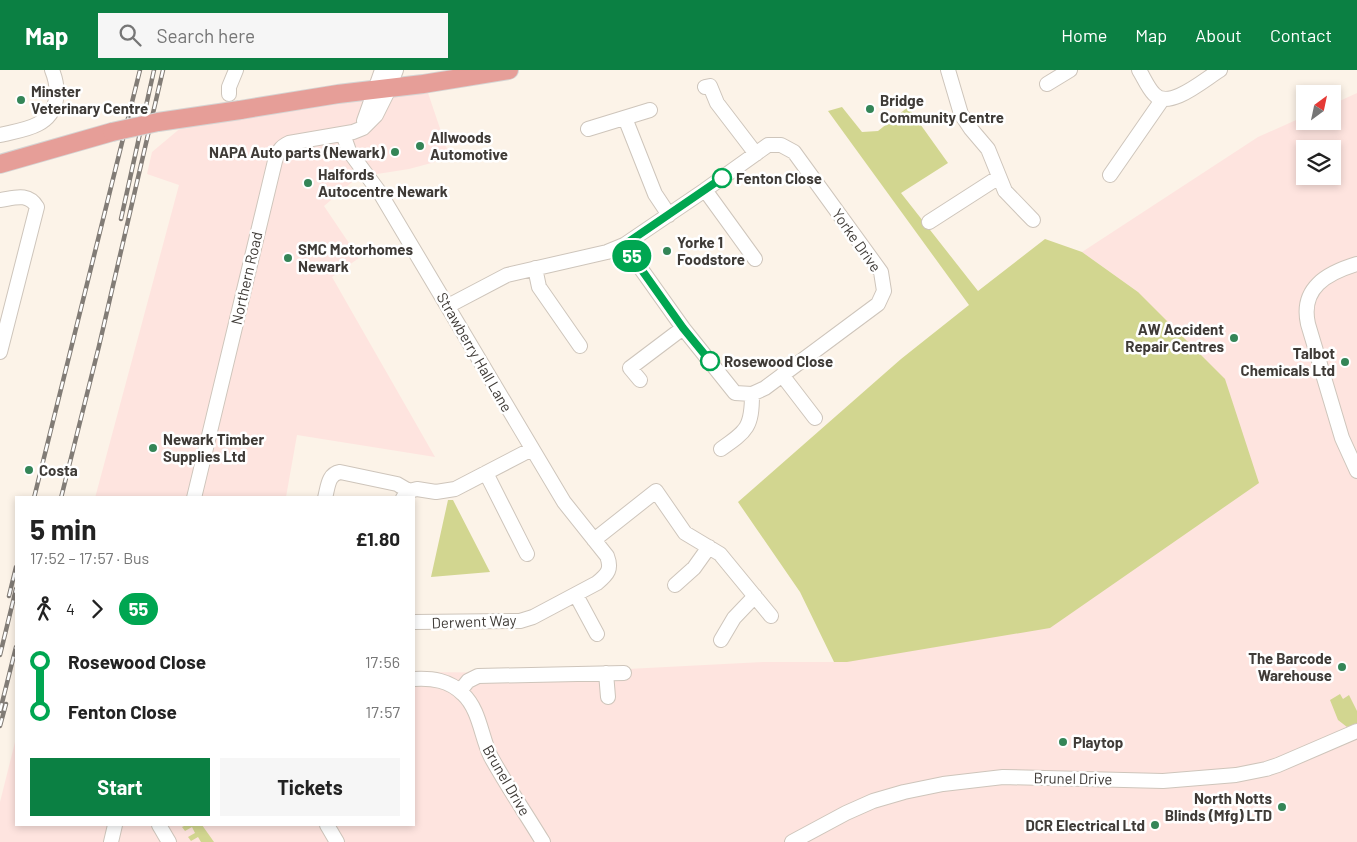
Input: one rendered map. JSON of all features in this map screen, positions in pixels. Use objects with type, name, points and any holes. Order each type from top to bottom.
[{"type":"main road","points":[[0,164],[112,132],[158,122],[509,70]]},
{"type":"street","points":[[0,135],[38,124],[51,114],[58,95],[52,70]]},
{"type":"street","points":[[229,94],[229,87],[236,70]]},
{"type":"street","points":[[381,89],[382,70]]},
{"type":"street","points":[[381,89],[396,70]]},
{"type":"street","points":[[948,70],[961,114],[971,130],[988,149],[1006,191],[1033,220]]},
{"type":"street","points":[[1046,84],[1070,70]]},
{"type":"street","points":[[1139,70],[1154,95],[1162,100],[1174,99],[1220,70]]},
{"type":"street","points":[[705,87],[710,86],[717,103],[756,154]]},
{"type":"street","name":"Northern Road","points":[[194,496],[278,151],[283,145],[289,143],[358,130],[376,116],[381,89]]},
{"type":"street","points":[[1110,175],[1162,100]]},
{"type":"street","points":[[588,129],[650,110]]},
{"type":"street","points":[[625,118],[655,194],[669,215]]},
{"type":"street","name":"Strawberry Hall Lane","points":[[342,134],[349,151],[380,193],[564,502],[607,556],[610,569]]},
{"type":"street","name":"Yorke Drive","points":[[448,306],[507,275],[607,252],[624,245],[768,145],[782,145],[794,152],[881,272],[884,291],[878,304],[765,388],[752,394]]},
{"type":"street","points":[[929,222],[999,177]]},
{"type":"street","points":[[705,190],[755,258]]},
{"type":"street","points":[[0,200],[24,196],[34,200],[37,207],[6,303],[0,352]]},
{"type":"street","points":[[624,245],[683,328],[735,393],[752,394],[752,413],[748,427],[737,438],[721,449]]},
{"type":"street","points":[[1357,264],[1332,273],[1322,280],[1312,292],[1306,308],[1308,324],[1342,438],[1357,472]]},
{"type":"street","points":[[535,268],[539,287],[580,346]]},
{"type":"street","points":[[640,380],[630,368],[683,328]]},
{"type":"street","points":[[782,375],[815,418]]},
{"type":"street","points":[[325,496],[330,477],[334,473],[340,472],[397,484],[406,494],[417,489],[436,492],[456,489],[532,449]]},
{"type":"street","points":[[486,473],[527,554]]},
{"type":"street","points":[[594,540],[656,491],[685,533],[720,554],[770,616]]},
{"type":"street","points":[[675,585],[694,568],[709,547]]},
{"type":"street","name":"Derwent Way","points":[[415,622],[520,621],[533,617],[597,583],[606,576],[610,569]]},
{"type":"street","points":[[576,595],[597,634]]},
{"type":"street","points":[[721,640],[734,618],[754,596]]},
{"type":"street","points":[[606,673],[608,697]]},
{"type":"street","points":[[460,691],[468,681],[478,676],[624,673]]},
{"type":"street","name":"Brunel Drive","points":[[415,679],[428,678],[442,681],[465,696],[473,709],[492,757],[543,842]]},
{"type":"street","name":"Brunel Drive","points":[[792,842],[846,813],[874,801],[904,792],[943,784],[1003,778],[1163,780],[1228,776],[1266,769],[1357,731]]},
{"type":"street","points":[[111,842],[115,826]]},
{"type":"street","points":[[160,826],[169,842]]},
{"type":"street","points":[[327,826],[337,842]]},
{"type":"shaded area","points":[[427,90],[450,158],[409,169],[358,177],[324,206],[359,258],[332,277],[435,457],[297,435],[286,496],[96,496],[179,185],[147,174],[152,152],[183,126]]},
{"type":"shaded area","points":[[1357,93],[1357,842],[0,842],[0,802],[15,742],[15,826],[415,826],[415,672],[550,673],[763,662],[847,662],[1138,292],[1082,252],[1258,137],[1296,120],[1296,130],[1341,130],[1341,100]]},
{"type":"green space","points":[[842,107],[862,132],[878,131],[908,107],[948,163],[901,193],[978,291],[1045,239],[1082,252],[1138,292],[1225,379],[1259,483],[1050,628],[847,662],[834,662],[800,592],[738,502],[901,359],[969,305],[828,111]]},
{"type":"green space","points":[[448,500],[453,500],[490,572],[431,577]]},
{"type":"green space","points":[[1340,694],[1343,699],[1349,695],[1357,711],[1357,723],[1347,727],[1338,720],[1330,700]]},
{"type":"green space","points":[[203,826],[214,842],[201,842],[198,837],[191,841],[188,837],[195,833],[192,827],[185,831],[182,827]]},
{"type":"railway","points":[[34,496],[140,70]]},
{"type":"railway","points":[[121,219],[154,70]]},
{"type":"railway","points":[[62,496],[99,346],[163,70]]},
{"type":"railway","points":[[9,596],[15,571]]},
{"type":"railway","points":[[0,655],[15,593]]},
{"type":"railway","points":[[0,711],[15,651]]},
{"type":"railway","points":[[0,726],[6,704]]},
{"type":"bus line","name":"55","points":[[710,361],[683,328],[624,245],[722,178]]},
{"type":"place","name":"Minster Veterinary Centre","points":[[21,100]]},
{"type":"place","name":"Bridge Community Centre","points":[[870,109]]},
{"type":"place","name":"Allwoods Automotive","points":[[420,146]]},
{"type":"place","name":"NAPA Auto parts (Newark)","points":[[395,152]]},
{"type":"place","name":"Fenton Close","points":[[722,178]]},
{"type":"place","name":"Halfords Autocentre Newark","points":[[308,183]]},
{"type":"place","name":"Yorke 1 Foodstore","points":[[667,251]]},
{"type":"place","name":"SMC Motorhomes Newark","points":[[288,258]]},
{"type":"place","name":"AW Accident Repair Centres","points":[[1234,338]]},
{"type":"place","name":"Rosewood Close","points":[[710,361]]},
{"type":"place","name":"Talbot Chemicals Ltd","points":[[1345,362]]},
{"type":"place","name":"Newark Timber Supplies Ltd","points":[[153,448]]},
{"type":"place","name":"Costa","points":[[29,470]]},
{"type":"place","name":"The Barcode Warehouse","points":[[1342,667]]},
{"type":"place","name":"Playtop","points":[[1063,742]]},
{"type":"place","name":"North Notts Blinds (Mfg) LTD","points":[[1282,807]]},
{"type":"place","name":"DCR Electrical Ltd","points":[[1155,825]]}]
